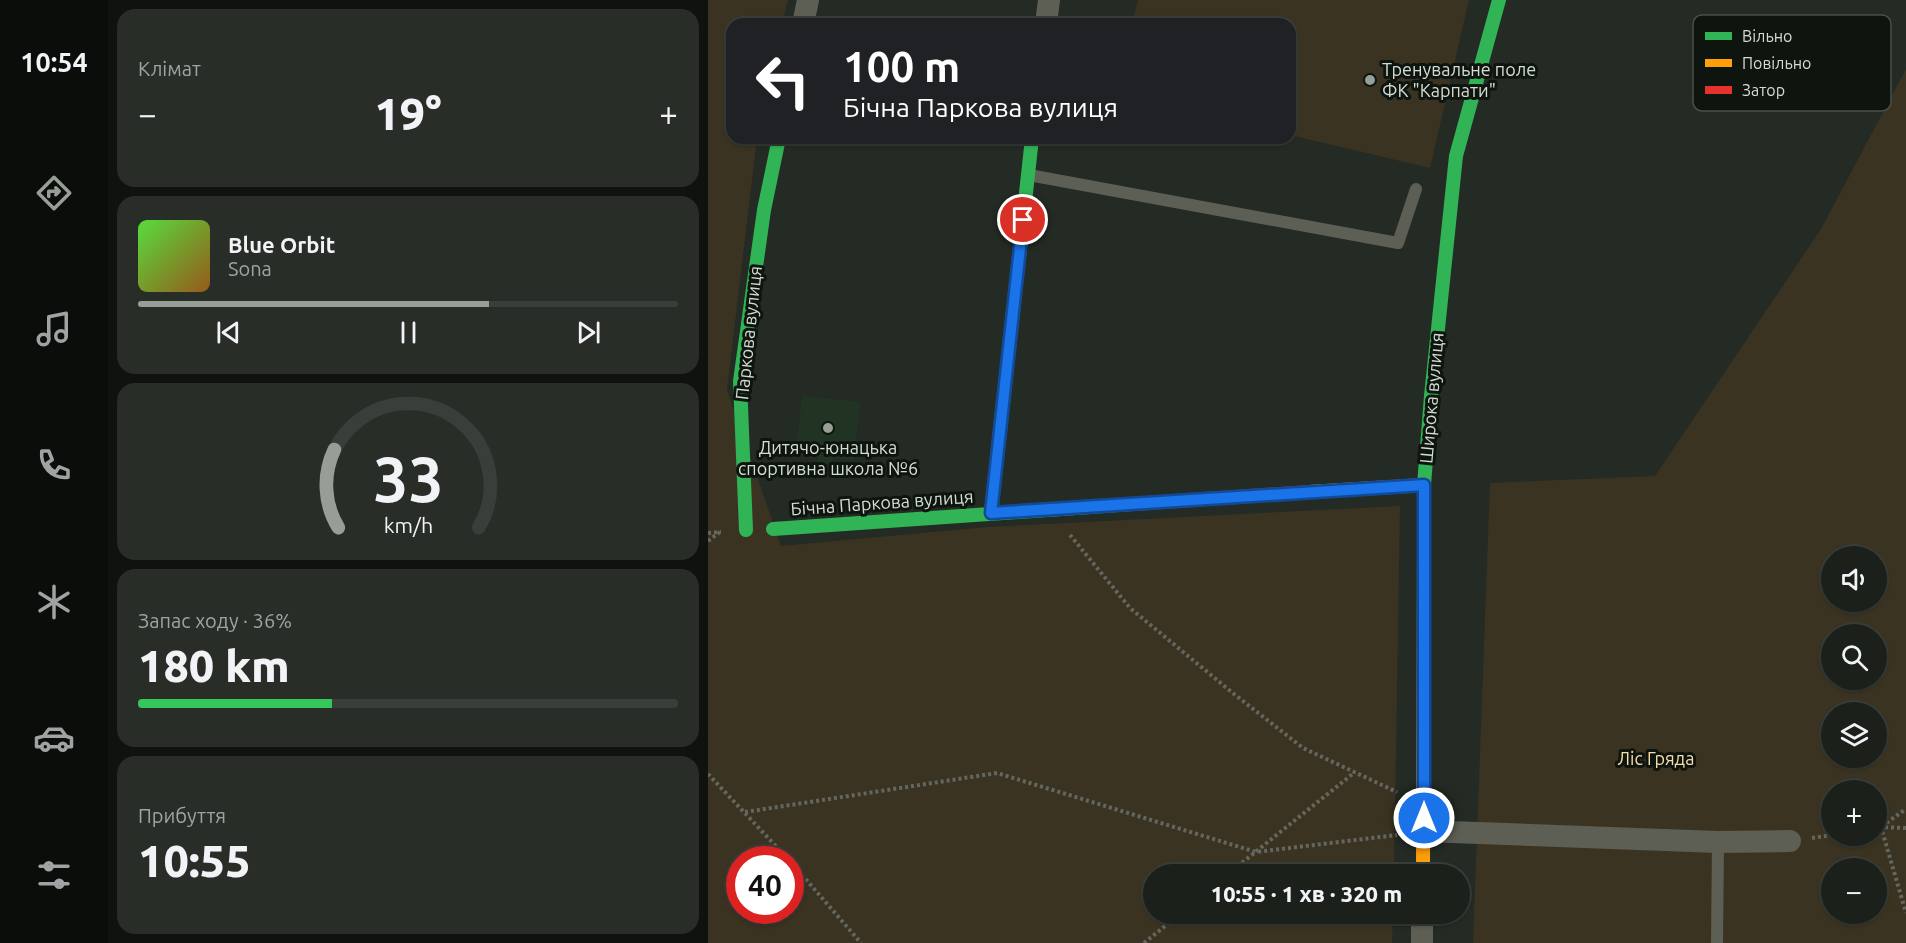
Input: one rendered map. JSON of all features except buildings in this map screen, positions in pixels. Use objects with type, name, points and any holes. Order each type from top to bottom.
[{"type":"street","points":[[804,18],[808,0]]},
{"type":"street","points":[[1047,18],[1049,0]]},
{"type":"street","name":"Широка вулиця","points":[[1423,864],[1424,485],[1455,156],[1499,0]]},
{"type":"street","name":"Паркова вулиця","points":[[746,530],[740,381],[764,210],[778,144]]},
{"type":"street","points":[[991,513],[1031,144]]},
{"type":"street","name":"Бічна Паркова вулиця","points":[[773,529],[1424,485]]},
{"type":"street","points":[[1424,831],[1718,842],[1790,841]]},
{"type":"street","points":[[1422,924],[1422,943]]},
{"type":"lane","points":[[1028,174],[1398,243],[1416,189]]},
{"type":"lane","points":[[1717,943],[1718,842]]},
{"type":"path","points":[[1048,509],[1130,608],[1303,748],[1424,805]]},
{"type":"path","points":[[708,541],[721,532]]},
{"type":"path","points":[[1241,864],[1355,772]]},
{"type":"path","points":[[745,812],[997,773],[1256,852],[1424,831]]},
{"type":"path","points":[[708,774],[777,846]]},
{"type":"path","points":[[1887,822],[1906,809]]},
{"type":"path","points":[[1887,827],[1906,828]]},
{"type":"path","points":[[1885,846],[1906,914]]},
{"type":"path","points":[[804,876],[861,943]]},
{"type":"path","points":[[1144,943],[1168,924]]},
{"type":"shaded area","name":"Дитячо-юнацька спортивна школа №6","points":[[802,396],[860,402],[854,460],[833,458],[832,464],[818,463],[818,456],[796,454]]},
{"type":"green space","points":[[708,0],[788,0],[784,18],[726,18],[726,144],[756,144],[727,390],[781,546],[987,527],[1400,506],[1394,864],[1143,864],[1143,924],[1393,924],[1392,943],[708,943]]},
{"type":"green space","name":"Тренувальне поле ФК \"Карпати\"","points":[[1138,0],[1469,0],[1430,168],[1296,136],[1296,18],[1134,18]]},
{"type":"green space","name":"Ліс Гряда","points":[[1906,69],[1906,943],[1473,943],[1490,483],[1655,476],[1821,229],[1884,111],[1891,111],[1891,97]]},
{"type":"traffic: fast","points":[[1424,552],[1424,485],[1431,396],[1456,156],[1499,0]]},
{"type":"traffic: fast","points":[[746,530],[740,381],[764,210],[778,144]]},
{"type":"traffic: fast","points":[[991,513],[1031,144]]},
{"type":"traffic: fast","points":[[773,529],[1133,504]]},
{"type":"traffic: slow","points":[[1309,492],[1424,485]]},
{"type":"traffic: slow","points":[[1423,864],[1424,552]]},
{"type":"traffic: jam","points":[[1133,504],[1309,492]]},
{"type":"place","name":"Тренувальне поле ФК \"Карпати\"","points":[[1370,80]]},
{"type":"place","name":"Дитячо-юнацька спортивна школа №6","points":[[828,428]]},
{"type":"route","points":[[1023,220],[991,513],[1424,485],[1424,818]]}]
